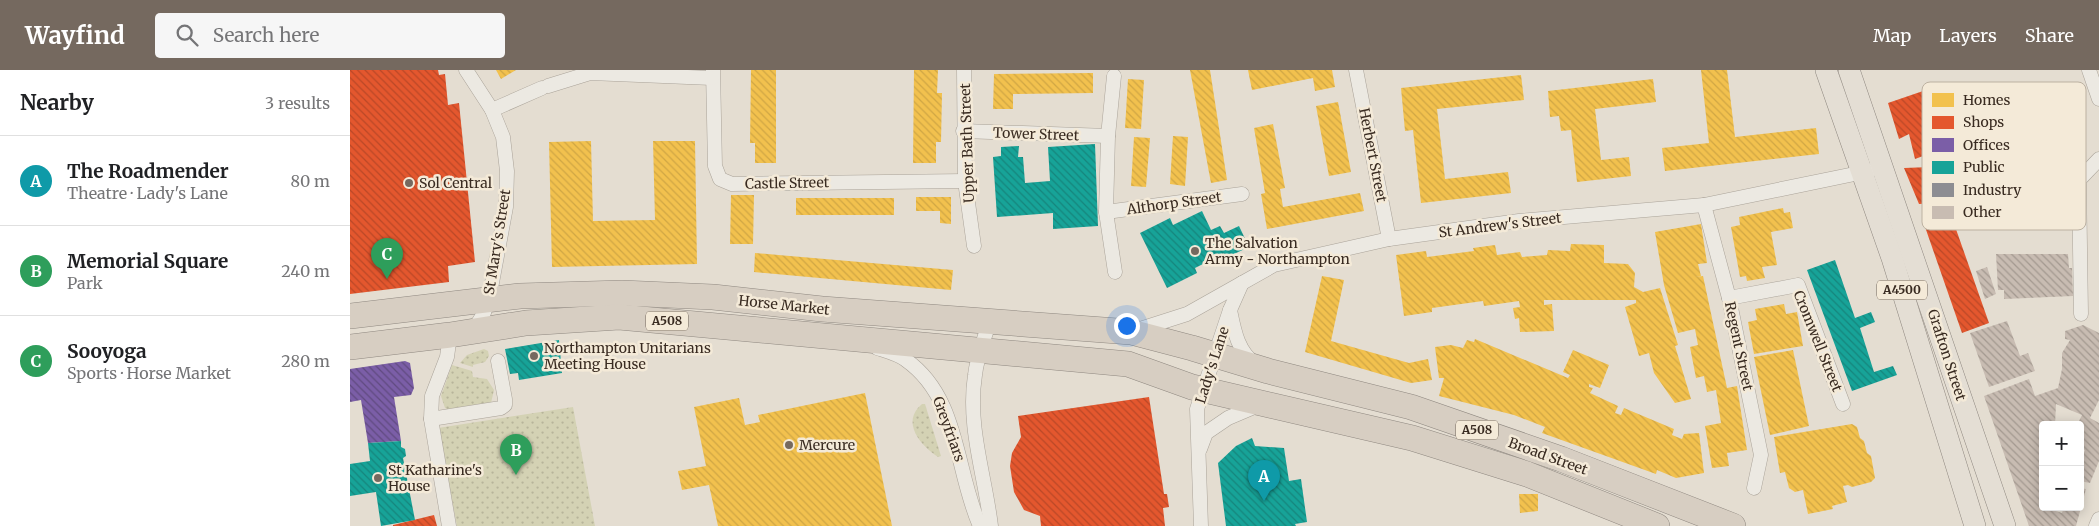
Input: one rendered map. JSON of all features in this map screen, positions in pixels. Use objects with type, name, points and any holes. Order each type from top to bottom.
[{"type":"highway","name":"Horse Market","points":[[352,315],[541,294],[622,293],[695,296],[989,323],[1131,332],[1215,355]]},
{"type":"highway","points":[[490,299],[562,320]]},
{"type":"highway","points":[[352,315],[369,323],[432,323],[461,333]]},
{"type":"highway","name":"Horse Market","points":[[350,347],[526,323],[619,317],[714,324],[981,352],[1128,364],[1203,389]]},
{"type":"highway","name":"Broad Street","points":[[1215,355],[1268,371],[1411,407],[1561,460],[1733,526]]},
{"type":"highway","name":"A508","points":[[1203,389],[1412,438],[1527,474],[1658,526]]},
{"type":"main road","name":"Grafton Street","points":[[1826,70],[1895,267],[1972,521]]},
{"type":"main road","name":"Grafton Street","points":[[1850,70],[2005,526]]},
{"type":"street","name":"St Mary's Street","points":[[461,333],[483,315],[490,299],[506,207],[507,171],[503,137],[492,110],[466,70]]},
{"type":"street","name":"Upper Bath Street","points":[[964,70],[963,131],[965,181],[974,246]]},
{"type":"street","name":"Herbert Street","points":[[1356,70],[1389,239]]},
{"type":"street","points":[[2089,70],[2099,100]]},
{"type":"street","points":[[492,110],[545,87],[590,73],[712,74]]},
{"type":"street","name":"Castle Street","points":[[712,74],[715,166],[720,179],[726,182],[732,184],[965,181]]},
{"type":"street","points":[[1114,76],[1108,136],[1106,212],[1115,272]]},
{"type":"street","name":"Tower Street","points":[[963,131],[1108,136]]},
{"type":"street","points":[[2086,172],[2099,158]]},
{"type":"street","name":"St Andrew's Street","points":[[1131,332],[1187,314],[1274,265],[1389,239],[1518,221],[1704,206],[1883,167]]},
{"type":"street","name":"Althorp Street","points":[[1106,212],[1242,194]]},
{"type":"street","name":"Regent Street","points":[[1704,206],[1729,298],[1761,455],[1754,488]]},
{"type":"street","points":[[2080,230],[2081,314]]},
{"type":"street","name":"Lady's Lane","points":[[1201,526],[1197,409],[1230,310],[1242,283]]},
{"type":"street","name":"Cromwell Street","points":[[1729,298],[1798,285],[1843,404]]},
{"type":"street","points":[[1230,310],[1238,342],[1250,360],[1268,371]]},
{"type":"street","name":"Greyfriars","points":[[989,323],[975,373],[973,423],[991,526]]},
{"type":"street","points":[[449,526],[432,419],[432,396],[447,357],[461,333]]},
{"type":"street","name":"Greyfriars","points":[[861,340],[905,360],[933,387],[949,422],[980,526]]},
{"type":"street","points":[[432,419],[501,408],[505,405],[498,361]]},
{"type":"street","points":[[1199,450],[1206,433],[1228,418],[1264,403]]},
{"type":"street","points":[[2096,526],[2099,519]]},
{"type":"shaded area","points":[[484,349],[488,351],[489,356],[485,362],[473,365],[473,367],[460,363],[467,355]]},
{"type":"shaded area","points":[[452,365],[472,371],[473,377],[487,379],[494,390],[491,403],[449,410],[445,408],[441,396]]},
{"type":"shaded area","points":[[922,404],[925,404],[941,456],[938,457],[925,447],[915,433],[913,418]]},
{"type":"shaded area","points":[[573,407],[595,526],[457,526],[438,428]]},
{"type":"building: Homes","points":[[496,70],[516,70],[501,79]]},
{"type":"building: Homes","points":[[751,70],[776,70],[776,163],[755,163],[755,143],[750,143]]},
{"type":"building: Homes","points":[[914,70],[938,70],[937,93],[942,93],[941,142],[936,142],[936,163],[913,163]]},
{"type":"building: Homes","points":[[1190,70],[1210,70],[1227,180],[1211,183]]},
{"type":"building: Homes","points":[[1248,70],[1332,70],[1335,87],[1315,91],[1313,78],[1252,90]]},
{"type":"building: Homes","points":[[1701,70],[1727,70],[1735,137],[1816,128],[1819,154],[1665,171],[1662,148],[1709,143]]},
{"type":"building: Homes","points":[[1093,73],[1093,93],[1013,94],[1013,109],[993,109],[994,74]]},
{"type":"building: Homes","points":[[1521,75],[1524,100],[1437,109],[1445,179],[1508,172],[1511,193],[1421,203],[1413,130],[1405,131],[1401,88]]},
{"type":"building: Homes","points":[[1128,79],[1144,80],[1141,129],[1125,128]]},
{"type":"building: Homes","points":[[1653,79],[1656,102],[1595,109],[1601,160],[1629,157],[1631,176],[1577,182],[1571,130],[1561,131],[1559,116],[1550,117],[1548,91]]},
{"type":"building: Homes","points":[[1338,102],[1351,172],[1329,176],[1316,106]]},
{"type":"building: Homes","points":[[1273,124],[1285,188],[1280,189],[1283,207],[1360,193],[1364,211],[1267,229],[1261,194],[1265,193],[1254,128]]},
{"type":"building: Homes","points":[[1173,136],[1188,137],[1185,186],[1170,184]]},
{"type":"building: Homes","points":[[1134,137],[1150,138],[1146,187],[1131,186]]},
{"type":"building: Homes","points":[[591,141],[593,221],[655,220],[653,141],[695,141],[697,264],[552,267],[549,142]]},
{"type":"building: Homes","points":[[731,195],[754,195],[753,244],[730,244]]},
{"type":"building: Homes","points":[[916,197],[951,197],[951,224],[940,223],[940,211],[916,211]]},
{"type":"building: Homes","points":[[796,198],[894,198],[894,215],[796,215]]},
{"type":"building: Homes","points":[[1783,208],[1784,213],[1790,212],[1793,228],[1771,232],[1777,265],[1762,267],[1765,278],[1747,281],[1746,276],[1740,277],[1731,227],[1740,225],[1739,217]]},
{"type":"building: Homes","points":[[1701,224],[1707,263],[1698,264],[1701,276],[1695,277],[1703,276],[1727,388],[1737,386],[1747,450],[1727,453],[1729,466],[1712,468],[1705,426],[1721,423],[1716,390],[1707,392],[1704,376],[1696,378],[1690,347],[1698,345],[1695,329],[1678,333],[1664,285],[1655,232]]},
{"type":"building: Homes","points":[[1571,244],[1604,245],[1604,263],[1628,264],[1635,273],[1634,287],[1643,292],[1660,288],[1678,345],[1675,346],[1691,399],[1675,403],[1654,373],[1649,353],[1639,356],[1625,307],[1636,303],[1636,300],[1544,300],[1544,305],[1552,304],[1554,331],[1520,332],[1519,318],[1515,319],[1513,308],[1520,307],[1519,301],[1484,306],[1483,301],[1432,308],[1432,312],[1404,316],[1396,255],[1426,251],[1427,257],[1474,251],[1473,248],[1495,245],[1497,255],[1520,252],[1522,257],[1547,255],[1548,250],[1570,251]]},
{"type":"building: Homes","points":[[755,253],[953,270],[951,290],[754,272]]},
{"type":"building: Homes","points":[[1322,276],[1344,280],[1331,341],[1409,363],[1428,359],[1432,380],[1411,383],[1305,352]]},
{"type":"building: Homes","points":[[1784,304],[1786,314],[1797,312],[1803,346],[1754,354],[1748,322],[1757,320],[1755,309]]},
{"type":"building: Homes","points":[[1475,339],[1568,378],[1570,375],[1563,372],[1573,350],[1609,365],[1600,388],[1589,384],[1589,387],[1593,388],[1590,393],[1618,406],[1615,413],[1621,415],[1624,408],[1674,429],[1672,435],[1682,439],[1684,434],[1699,433],[1704,473],[1676,478],[1657,470],[1656,474],[1542,433],[1545,427],[1514,415],[1439,396],[1444,378],[1439,378],[1435,347],[1451,345],[1463,348],[1467,340],[1474,342]]},
{"type":"building: Homes","points":[[1793,350],[1809,426],[1770,435],[1754,357]]},
{"type":"building: Homes","name":"Mercure","points":[[865,393],[892,526],[718,526],[709,485],[682,490],[678,471],[706,466],[694,407],[739,398],[745,425],[760,422],[758,415]]},
{"type":"building: Homes","points":[[1852,424],[1857,427],[1860,438],[1864,441],[1867,453],[1871,456],[1875,478],[1871,482],[1852,487],[1848,485],[1843,486],[1847,502],[1832,506],[1833,509],[1808,514],[1803,490],[1795,492],[1789,488],[1785,472],[1780,473],[1774,437]]},
{"type":"building: Homes","points":[[1519,494],[1538,494],[1538,511],[1520,513]]},
{"type":"building: Shops","name":"Sol Central","points":[[350,70],[438,70],[439,75],[445,74],[448,105],[459,103],[475,262],[448,266],[449,282],[350,294]]},
{"type":"building: Shops","points":[[1922,91],[1922,156],[1915,159],[1909,134],[1899,139],[1888,103]]},
{"type":"building: Shops","points":[[1922,167],[1922,204],[1919,204],[1904,168]]},
{"type":"building: Shops","points":[[1926,230],[1956,230],[1989,323],[1962,333]]},
{"type":"building: Shops","points":[[1149,397],[1164,494],[1167,494],[1169,507],[1163,508],[1165,526],[1041,526],[1040,516],[1024,510],[1014,492],[1010,466],[1012,453],[1021,437],[1018,416]]},
{"type":"building: Shops","points":[[434,515],[437,526],[393,526],[393,525]]},
{"type":"building: Offices","points":[[405,361],[410,363],[414,388],[411,395],[394,397],[401,441],[368,443],[361,400],[350,402],[350,369]]},
{"type":"building: Public","points":[[1095,144],[1098,226],[1053,229],[1053,213],[997,217],[993,157],[1001,156],[1001,147],[1019,146],[1018,157],[1023,157],[1025,183],[1050,181],[1048,147]]},
{"type":"building: Public","name":"The Salvation Army - Northampton","points":[[1202,211],[1211,230],[1220,226],[1224,233],[1239,226],[1249,247],[1221,260],[1219,256],[1195,268],[1197,273],[1167,288],[1140,233],[1170,218],[1173,225]]},
{"type":"building: Public","points":[[1835,260],[1855,318],[1871,312],[1875,322],[1860,328],[1874,372],[1893,366],[1897,375],[1852,391],[1807,270]]},
{"type":"building: Public","name":"Northampton Unitarians Meeting House","points":[[559,340],[562,373],[519,380],[518,373],[510,374],[505,349]]},
{"type":"building: Public","points":[[1252,438],[1255,446],[1284,448],[1289,481],[1301,479],[1307,522],[1295,524],[1296,526],[1226,526],[1218,463],[1236,446]]},
{"type":"building: Public","name":"St Katharine's House","points":[[401,441],[401,447],[405,449],[406,456],[403,458],[415,520],[381,526],[376,492],[350,496],[350,464],[370,461],[368,443]]},
{"type":"building: Other","points":[[1996,254],[2068,254],[2069,268],[2072,268],[2073,296],[2004,299],[2004,290],[1998,290]]},
{"type":"building: Other","points":[[1987,267],[1996,294],[1985,299],[1976,271]]},
{"type":"building: Other","points":[[2007,321],[2020,356],[2028,353],[2035,371],[1989,387],[1970,333]]},
{"type":"building: Other","points":[[2083,325],[2099,333],[2099,400],[2090,418],[2099,423],[2099,461],[2090,483],[2084,482],[2084,421],[2079,421],[2082,415],[2056,404],[2055,421],[2039,421],[2039,511],[2062,513],[2063,511],[2080,511],[2076,526],[2029,526],[1984,396],[2029,379],[2035,396],[2058,388],[2062,369],[2062,353],[2070,340],[2065,339],[2065,331]]},
{"type":"place","name":"Sol Central","points":[[409,183]]},
{"type":"place","name":"The Salvation Army - Northampton","points":[[1195,251]]},
{"type":"place","name":"Sooyoga","points":[[387,279]]},
{"type":"place","name":"Northampton Unitarians Meeting House","points":[[534,356]]},
{"type":"place","name":"Mercure","points":[[789,445]]},
{"type":"place","name":"Memorial Square","points":[[516,475]]},
{"type":"place","name":"St Katharine's House","points":[[378,478]]},
{"type":"place","name":"The Roadmender","points":[[1264,501]]}]
